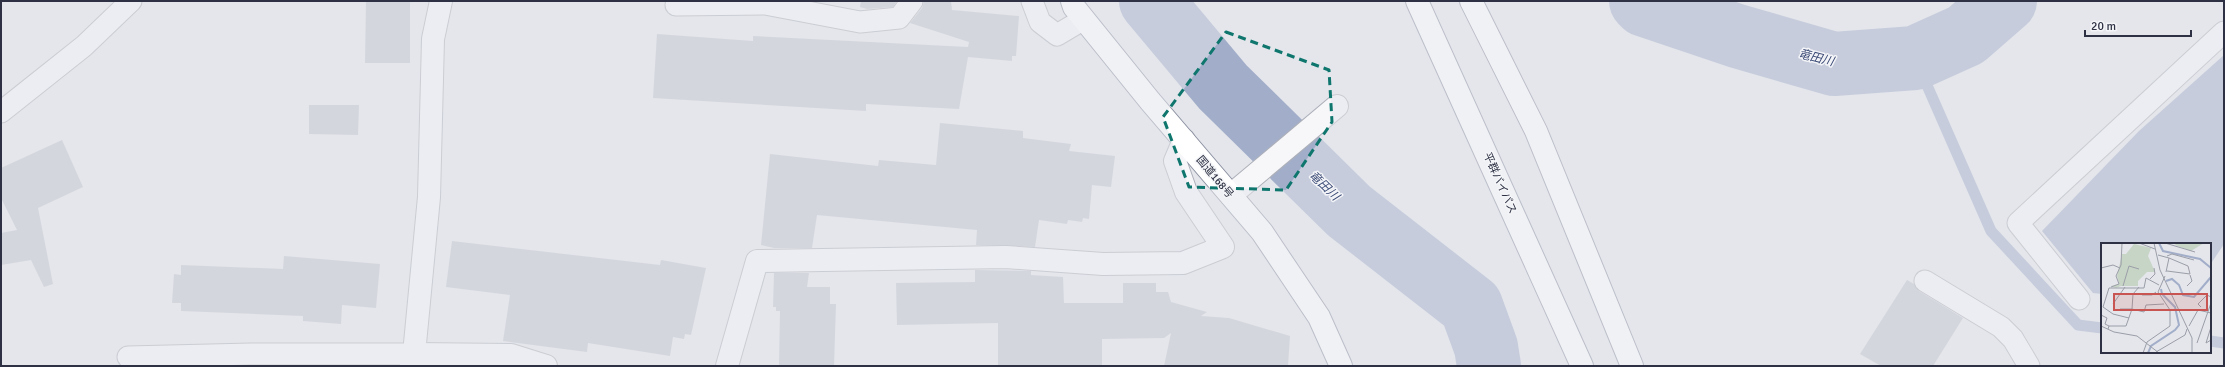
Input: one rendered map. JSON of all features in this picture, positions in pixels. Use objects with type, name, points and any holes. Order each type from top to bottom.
[{"type":"highway","name":"国道168号","points":[[1072,1],[1084,19],[1150,101],[1262,232],[1319,317],[1341,366]]},
{"type":"highway","name":"平群バイパス","points":[[1418,1],[1582,366]]},
{"type":"highway","points":[[1471,1],[1536,131],[1632,366]]},
{"type":"street","points":[[441,1],[433,39],[429,197],[412,360],[511,355],[546,366]]},
{"type":"street","points":[[1231,196],[1337,106]]},
{"type":"street","points":[[727,366],[757,261],[1006,257],[1103,264],[1183,263],[1223,247],[1186,192],[1174,161],[1184,140]]},
{"type":"lane","points":[[1,112],[84,46],[131,1]]},
{"type":"lane","points":[[676,5],[765,4],[860,22],[899,18],[912,1]]},
{"type":"lane","points":[[1032,1],[1040,22],[1057,35],[1084,19]]},
{"type":"lane","points":[[2078,299],[2018,223],[2224,32]]},
{"type":"lane","points":[[1925,281],[2001,327],[2013,339],[2029,366]]},
{"type":"lane","points":[[128,357],[251,354],[412,360]]},
{"type":"highlighted area","points":[[1226,32],[1329,70],[1332,122],[1286,190],[1189,187],[1163,117]]},
{"type":"water","points":[[2224,55],[2224,244],[2211,264],[2211,243],[2101,243],[2101,294],[2093,293],[2042,231],[2139,131]]},
{"type":"building","points":[[366,1],[410,1],[410,63],[365,63]]},
{"type":"building","points":[[861,1],[897,1],[893,7],[867,9],[860,7]]},
{"type":"building","points":[[924,1],[951,1],[952,10],[1019,16],[1016,56],[1012,56],[1012,61],[968,57],[959,109],[866,104],[866,111],[653,98],[657,34],[753,41],[753,36],[968,47],[969,42],[910,23],[922,8]]},
{"type":"building","points":[[309,105],[359,105],[358,135],[309,134]]},
{"type":"building","points":[[940,123],[1023,131],[1023,138],[1071,144],[1069,151],[1115,156],[1111,187],[1092,185],[1089,219],[1083,218],[1082,222],[1068,220],[1067,224],[1039,220],[1035,247],[976,245],[977,230],[817,215],[812,248],[774,248],[761,245],[770,154],[878,166],[879,160],[936,165]]},
{"type":"building","points":[[62,140],[83,187],[38,208],[53,284],[44,287],[31,260],[1,265],[1,233],[17,230],[1,198],[1,168]]},
{"type":"building","points":[[452,241],[660,265],[661,260],[706,268],[691,335],[685,334],[684,339],[673,337],[670,356],[588,343],[587,352],[503,341],[510,295],[446,287]]},
{"type":"building","points":[[284,256],[380,264],[376,308],[342,305],[341,324],[303,321],[303,316],[181,311],[181,303],[172,303],[174,274],[181,275],[181,265],[283,269]]},
{"type":"building","points":[[975,270],[1031,271],[1031,275],[1063,277],[1064,303],[1123,303],[1123,283],[1156,283],[1156,292],[1168,292],[1171,302],[1207,312],[1201,316],[1229,318],[1290,336],[1288,366],[1164,366],[1171,333],[1164,338],[1102,339],[1102,366],[998,366],[998,323],[897,325],[896,283],[975,282]]},
{"type":"building","points":[[774,273],[809,273],[807,287],[830,287],[830,304],[836,304],[834,366],[779,366],[780,311],[776,311],[776,307],[773,307]]},
{"type":"building","points":[[1907,280],[1914,284],[1919,291],[1963,318],[1933,366],[1881,366],[1860,354]]},
{"type":"waterway","name":"竜田川","points":[[1151,1],[1223,87],[1349,211],[1471,306],[1486,347],[1489,366]]},
{"type":"waterway","name":"竜田川","points":[[1641,1],[1645,5],[1737,36],[1834,64],[1915,58],[1966,35],[2005,1]]},
{"type":"waterway","points":[[1915,58],[1991,231],[2078,325],[2101,328]]},
{"type":"waterway","points":[[2211,341],[2224,343]]}]
